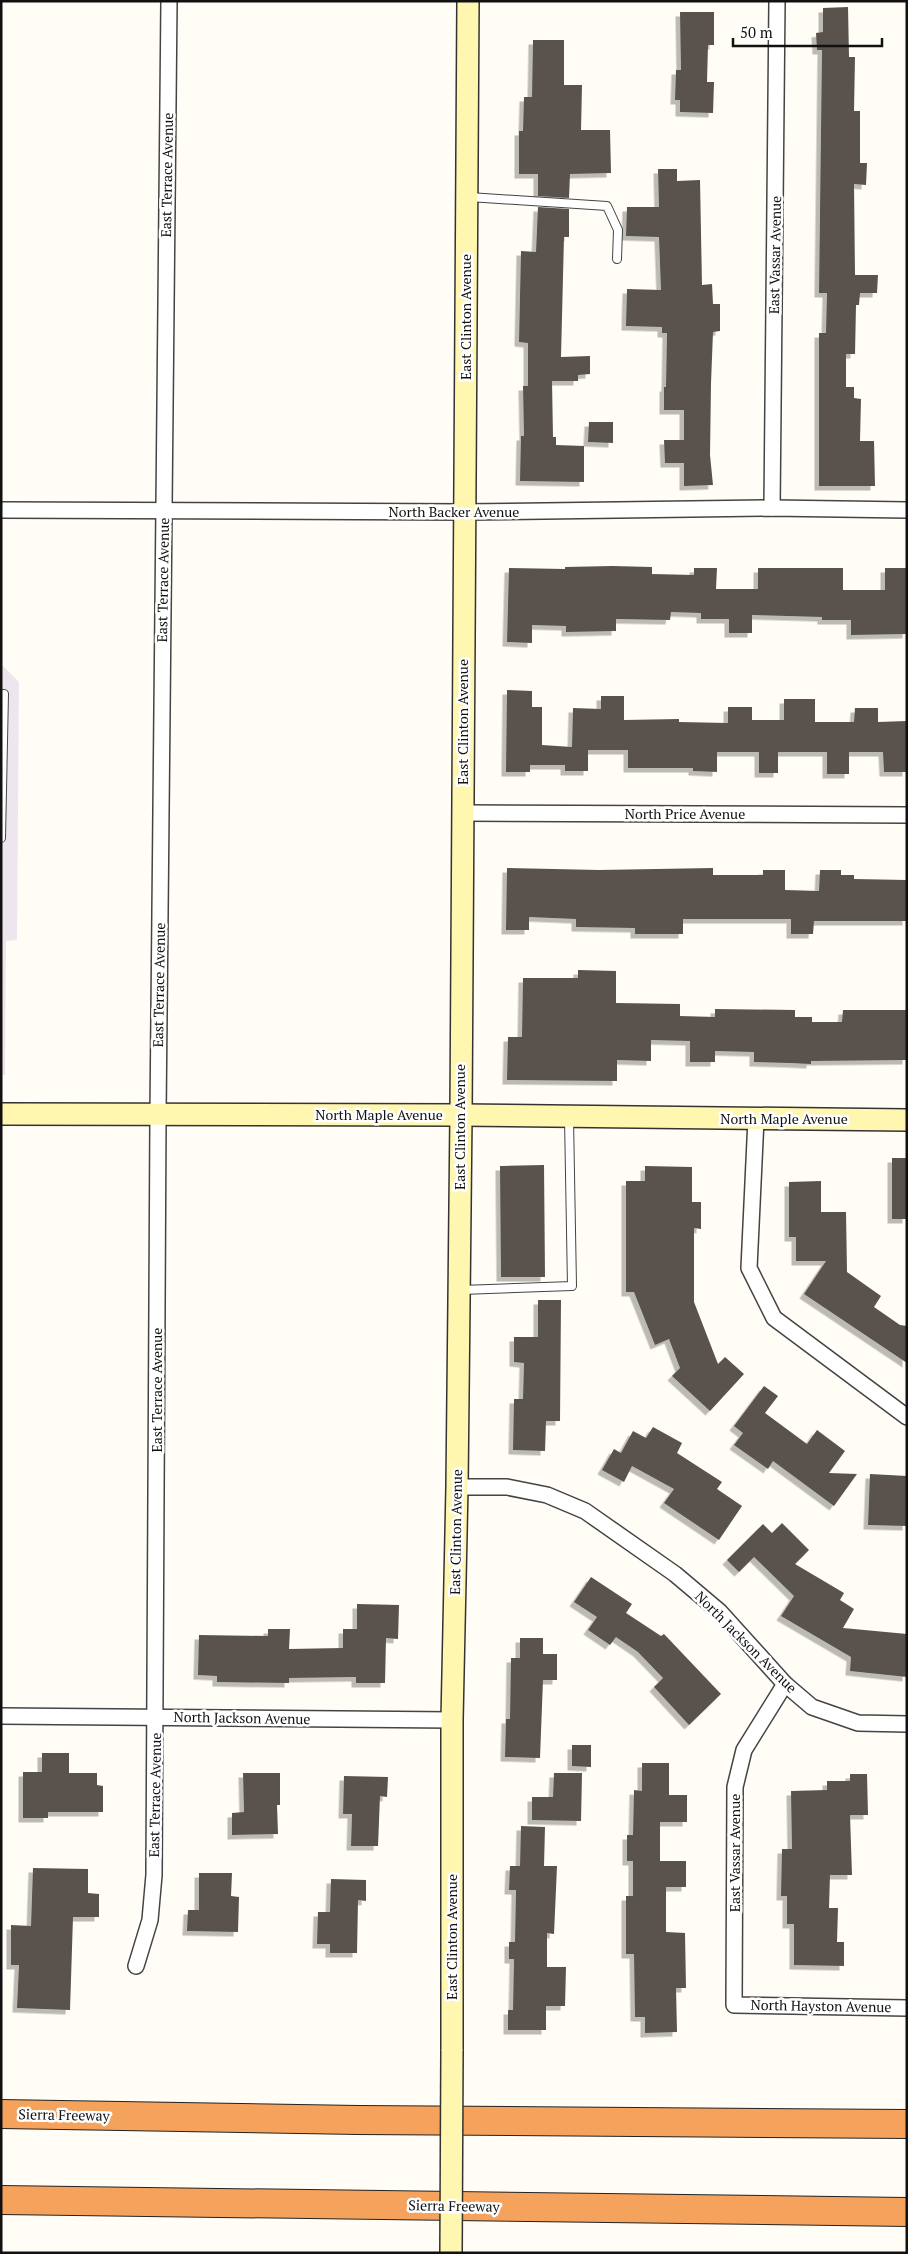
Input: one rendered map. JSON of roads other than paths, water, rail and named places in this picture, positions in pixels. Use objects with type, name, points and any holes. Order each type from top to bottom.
[{"type":"highway","name":"Sierra Freeway","points":[[1,2114],[865,2125],[907,2123]]},
{"type":"highway","name":"Sierra Freeway","points":[[1,2200],[907,2212]]},
{"type":"main road","name":"East Clinton Avenue","points":[[451,2253],[452,1720],[457,1487],[461,1115],[468,1]]},
{"type":"main road","name":"North Maple Avenue","points":[[1,1114],[461,1115],[907,1120]]},
{"type":"street","name":"East Terrace Avenue","points":[[136,1966],[150,1920],[154,1875],[158,1115],[169,1]]},
{"type":"street","name":"East Vassar Avenue","points":[[772,508],[778,1]]},
{"type":"street","name":"North Backer Avenue","points":[[1,510],[163,512],[465,512],[772,508],[907,510]]},
{"type":"street","name":"North Price Avenue","points":[[463,813],[907,815]]},
{"type":"street","points":[[756,1119],[749,1268],[774,1318],[907,1416]]},
{"type":"street","name":"North Jackson Avenue","points":[[457,1487],[507,1487],[547,1495],[585,1511],[675,1574],[698,1593],[720,1612],[785,1684],[812,1707],[858,1723],[907,1724]]},
{"type":"street","name":"East Vassar Avenue","points":[[734,2005],[735,1787],[744,1750],[785,1684]]},
{"type":"street","name":"North Jackson Avenue","points":[[1,1716],[452,1720]]},
{"type":"street","name":"North Hayston Avenue","points":[[734,2005],[907,2008]]},
{"type":"lane","points":[[467,197],[607,206],[618,230],[617,259]]},
{"type":"lane","points":[[1,838],[4,694]]},
{"type":"lane","points":[[459,1290],[572,1286],[569,1116]]}]
